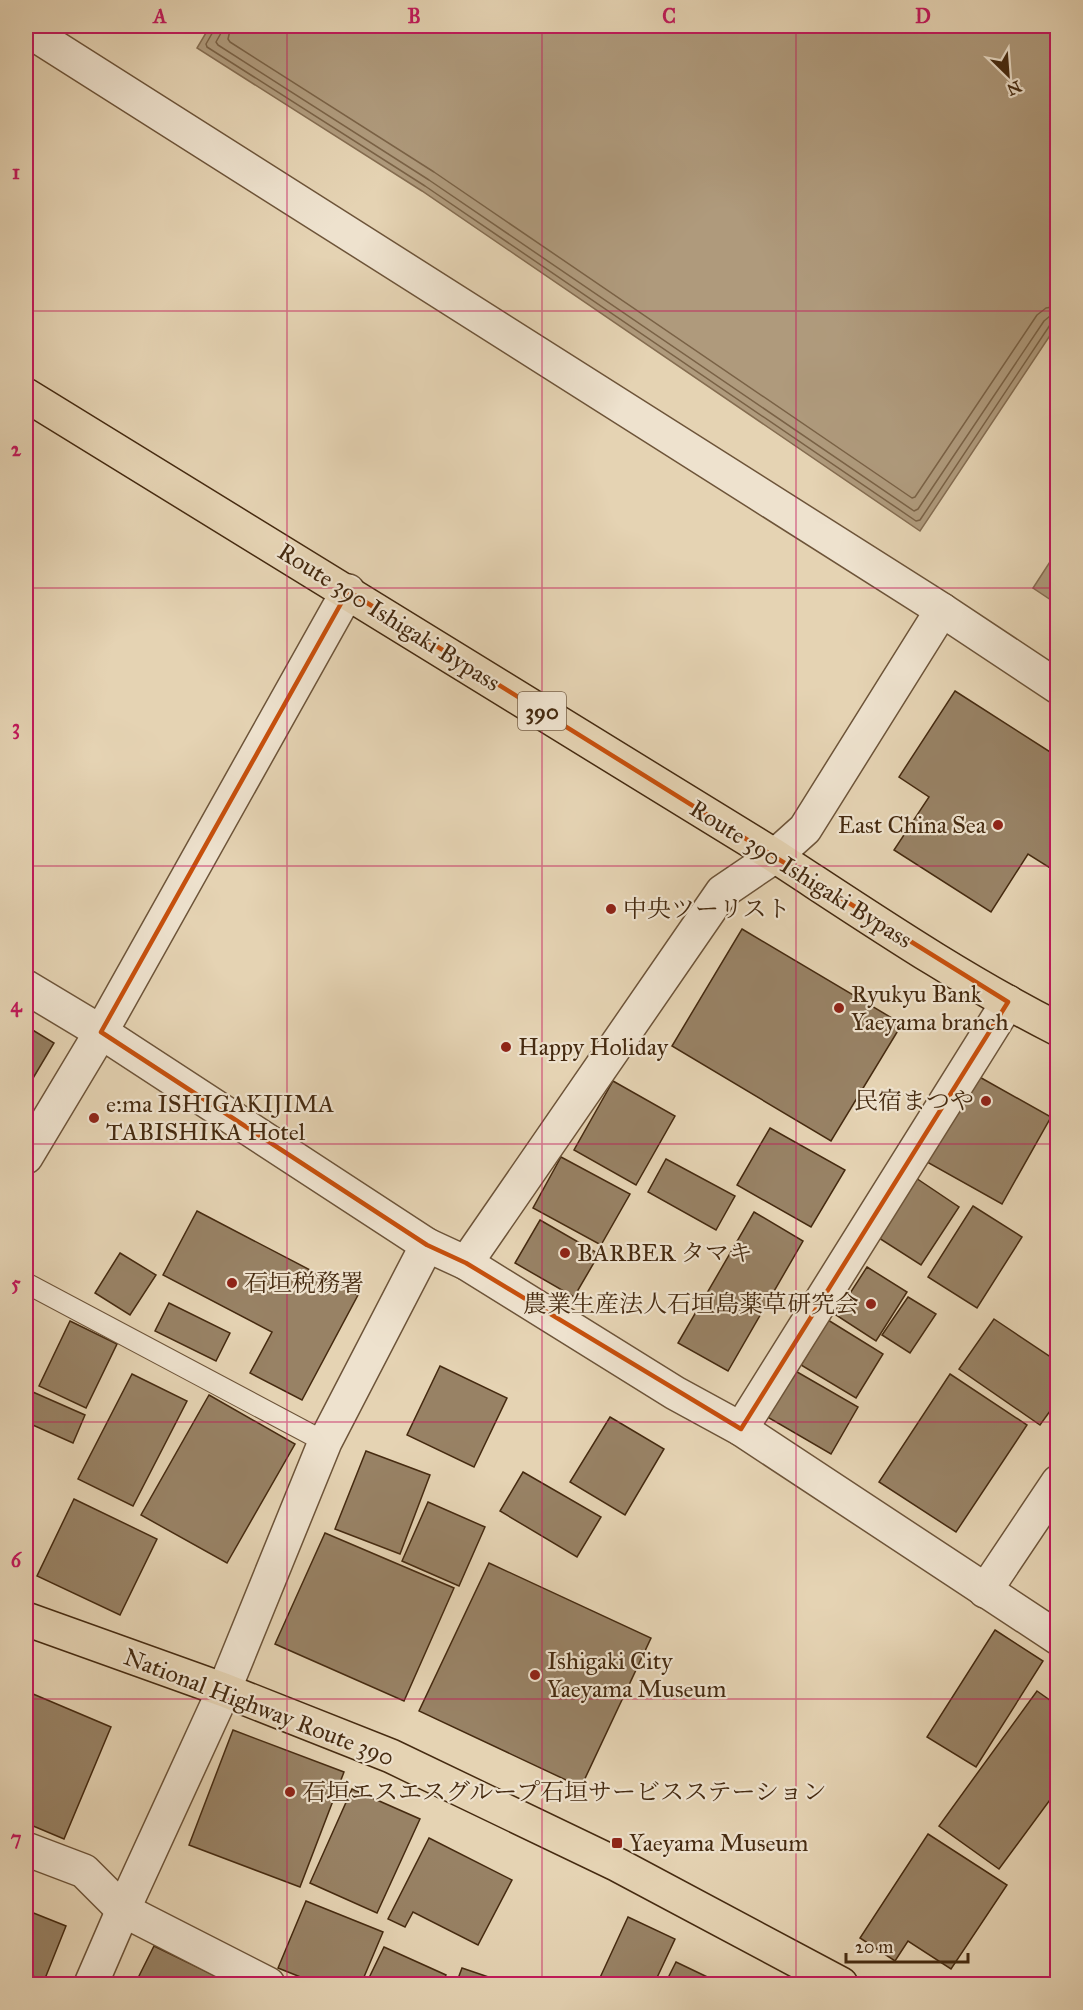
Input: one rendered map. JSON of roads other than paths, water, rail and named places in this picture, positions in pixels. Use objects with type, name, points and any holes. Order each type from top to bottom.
[{"type":"highway","name":"Route 390 Ishigaki Bypass","points":[[26,395],[348,591],[775,856],[883,927],[1008,1002],[1058,1029]]},
{"type":"highway","name":"National Highway Route 390","points":[[26,1619],[224,1690],[402,1762],[618,1865],[841,1984]]},
{"type":"street","points":[[26,29],[942,610],[1058,687]]},
{"type":"street","points":[[26,1157],[101,1032],[348,591]]},
{"type":"street","points":[[466,1263],[722,892],[775,856],[805,829],[942,610]]},
{"type":"street","points":[[26,987],[101,1032],[427,1245],[466,1263],[741,1430],[1058,1638]]},
{"type":"street","points":[[741,1430],[1008,1002]]},
{"type":"street","points":[[91,1984],[224,1690],[325,1442],[427,1245]]},
{"type":"street","points":[[985,1591],[1058,1482]]},
{"type":"street","points":[[26,1849],[84,1871],[123,1910],[268,1984]]},
{"type":"lane","points":[[26,1283],[325,1442]]},
{"type":"water","points":[[210,26],[1057,26],[1057,325],[920,531],[422,191],[197,48]]},
{"type":"water","points":[[1057,551],[1058,604],[1033,588]]},
{"type":"place","name":"East China Sea","points":[[998,825]]},
{"type":"place","name":"中央ツーリスト","points":[[611,909]]},
{"type":"place","name":"Ryukyu Bank Yaeyama branch","points":[[839,1008]]},
{"type":"place","name":"Happy Holiday","points":[[506,1047]]},
{"type":"place","name":"民宿まつや","points":[[986,1101]]},
{"type":"place","name":"e:ma ISHIGAKIJIMA TABISHIKA Hotel","points":[[94,1118]]},
{"type":"place","name":"BARBER タマキ","points":[[565,1253]]},
{"type":"place","name":"石垣税務署","points":[[232,1283]]},
{"type":"place","name":"農業生産法人石垣島薬草研究会","points":[[871,1304]]},
{"type":"place","name":"Ishigaki City Yaeyama Museum","points":[[535,1675]]},
{"type":"place","name":"石垣エスエスグループ石垣サービスステーション","points":[[290,1792]]},
{"type":"place","name":"Yaeyama Museum","points":[[617,1843]]}]
